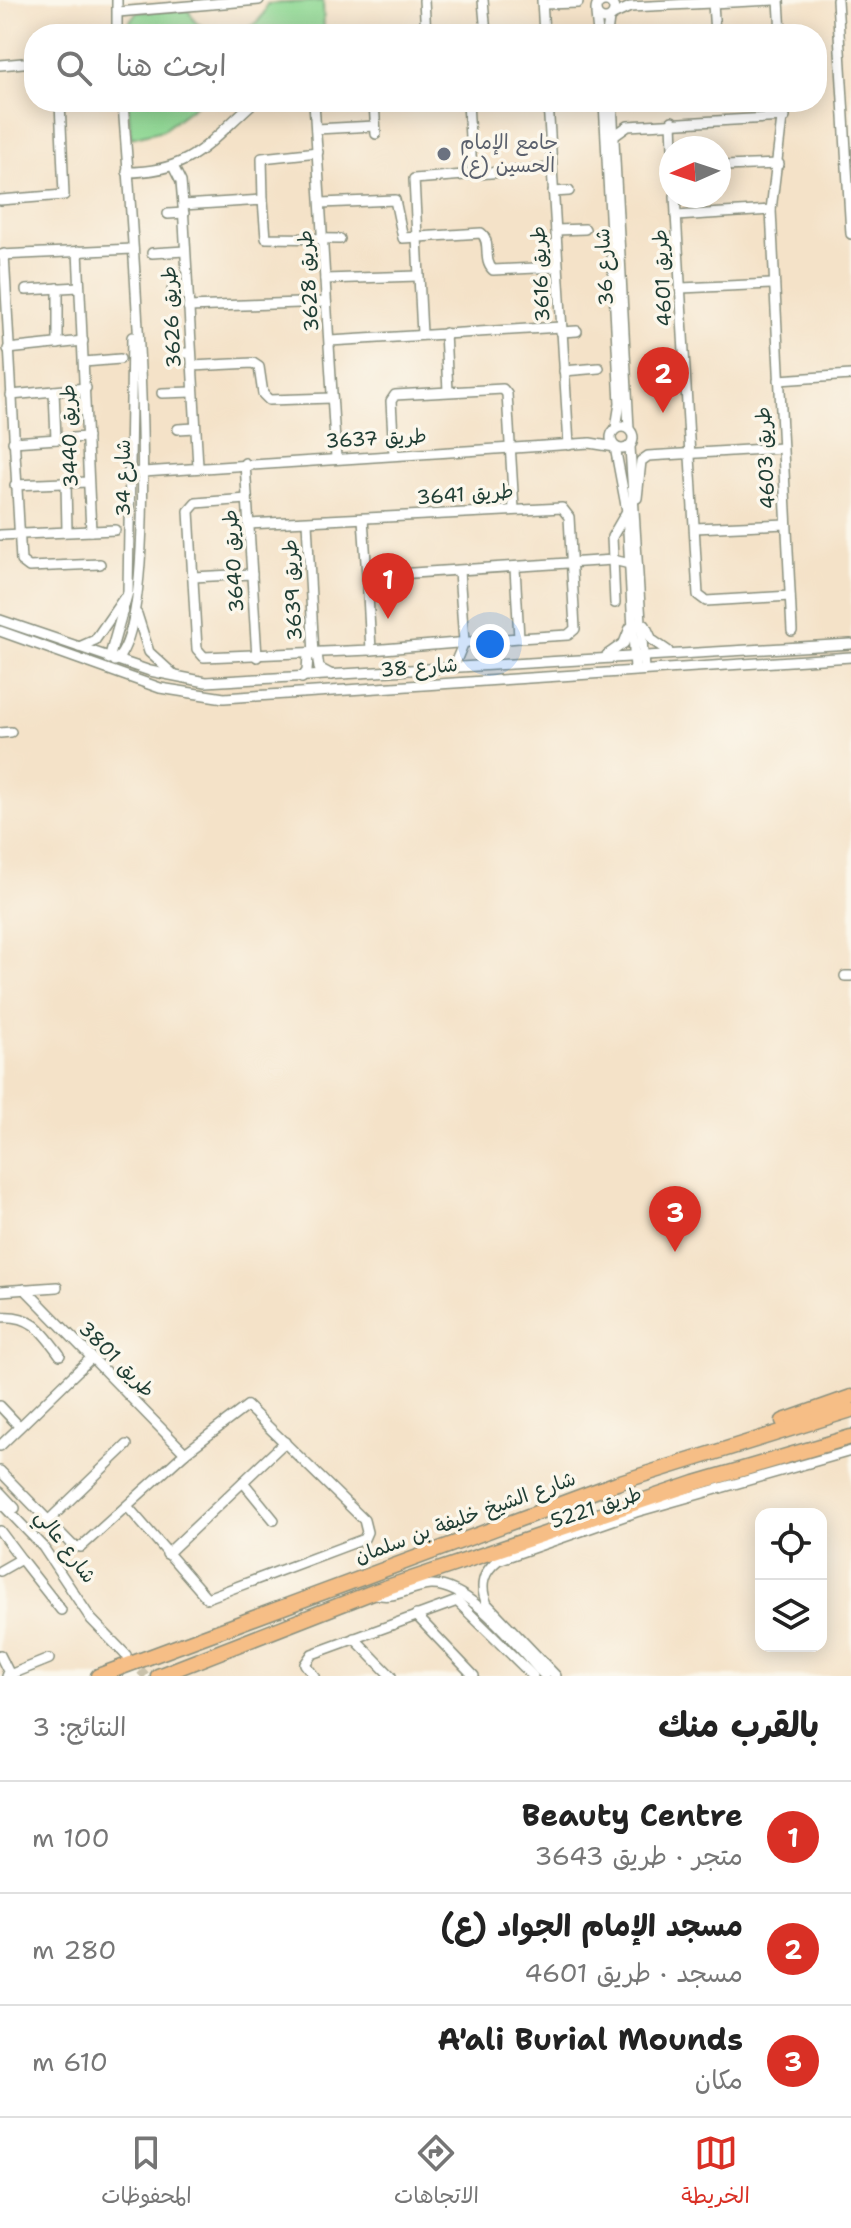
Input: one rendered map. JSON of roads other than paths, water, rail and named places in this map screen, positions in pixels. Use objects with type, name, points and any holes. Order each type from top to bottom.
[{"type":"highway","points":[[617,1483],[851,1397]]},
{"type":"highway","name":"شارع الشيخ خليفة بن سلمان","points":[[98,1676],[617,1483],[851,1410]]},
{"type":"highway","name":"شارع الشيخ خليفة بن سلمان","points":[[158,1676],[373,1592],[674,1490],[851,1438]]},
{"type":"street","points":[[117,0],[119,24]]},
{"type":"street","points":[[118,12],[170,3],[259,0]]},
{"type":"street","points":[[424,0],[425,24]]},
{"type":"street","points":[[483,0],[485,24]]},
{"type":"street","points":[[630,7],[600,19],[597,6],[609,1],[630,7],[777,0],[780,24]]},
{"type":"street","points":[[837,0],[851,234]]},
{"type":"street","points":[[609,1],[609,24]]},
{"type":"street","points":[[543,24],[542,2],[578,3]]},
{"type":"street","points":[[713,3],[714,24]]},
{"type":"street","points":[[0,65],[24,63]]},
{"type":"street","points":[[0,200],[64,195],[60,112]]},
{"type":"street","name":"شارع 34","points":[[112,660],[137,612],[142,469],[135,282],[124,112]]},
{"type":"street","points":[[127,172],[174,168],[197,154],[243,112]]},
{"type":"street","name":"طريق 3628","points":[[315,112],[336,458]]},
{"type":"street","points":[[316,129],[376,130],[375,112]]},
{"type":"street","points":[[469,112],[472,173]]},
{"type":"street","name":"طريق 3616","points":[[549,112],[569,445]]},
{"type":"street","name":"شارع 36","points":[[605,112],[620,403],[615,429]]},
{"type":"street","name":"شارع 36","points":[[613,112],[629,429]]},
{"type":"street","name":"طريق 4603","points":[[785,112],[771,210],[772,284],[792,631]]},
{"type":"street","points":[[613,116],[628,126]]},
{"type":"street","points":[[614,136],[628,126],[672,121],[785,117]]},
{"type":"street","points":[[672,121],[673,136]]},
{"type":"street","points":[[318,152],[262,158],[266,238],[340,239]]},
{"type":"street","points":[[731,166],[779,164]]},
{"type":"street","name":"طريق 3626","points":[[174,168],[181,182],[184,209],[198,466]]},
{"type":"street","points":[[422,334],[414,179],[552,168]]},
{"type":"street","points":[[553,192],[569,191]]},
{"type":"street","points":[[168,214],[184,209],[263,200]]},
{"type":"street","points":[[321,203],[395,200],[401,236],[481,233],[486,239],[488,263],[493,270],[558,267]]},
{"type":"street","name":"طريق 4601","points":[[676,208],[698,591],[702,600],[790,596]]},
{"type":"street","points":[[676,216],[771,210]]},
{"type":"street","points":[[556,230],[585,229]]},
{"type":"street","points":[[100,564],[24,566],[7,398],[8,349],[2,254],[133,249]]},
{"type":"street","name":"طريق 3440","points":[[78,251],[91,531]]},
{"type":"street","points":[[152,253],[185,251]]},
{"type":"street","points":[[325,279],[418,276]]},
{"type":"street","name":"شارع 34","points":[[112,660],[128,592],[128,469],[135,282]]},
{"type":"street","points":[[681,288],[772,284]]},
{"type":"street","points":[[26,290],[79,287]]},
{"type":"street","points":[[58,288],[58,344]]},
{"type":"street","points":[[172,290],[187,289]]},
{"type":"street","points":[[188,307],[326,302]]},
{"type":"street","points":[[330,341],[445,333],[577,331]]},
{"type":"street","points":[[445,333],[448,391]]},
{"type":"street","points":[[8,349],[83,341]]},
{"type":"street","points":[[174,353],[191,353]]},
{"type":"street","points":[[84,362],[120,359]]},
{"type":"street","points":[[192,366],[253,363],[259,367],[263,394],[269,400],[332,398]]},
{"type":"street","points":[[564,371],[599,368]]},
{"type":"street","points":[[779,380],[851,375]]},
{"type":"street","points":[[7,398],[86,388]]},
{"type":"street","points":[[394,454],[392,397],[503,389],[507,394],[514,509]]},
{"type":"street","points":[[54,391],[56,439]]},
{"type":"street","points":[[162,393],[193,392]]},
{"type":"street","points":[[178,429],[195,428]]},
{"type":"street","points":[[640,670],[639,655],[637,617],[631,509],[611,437],[615,429],[629,429],[633,436],[630,447],[631,509],[630,564],[637,617],[652,640],[662,649],[675,653]]},
{"type":"street","name":"طريق 3637","points":[[590,443],[615,429]]},
{"type":"street","points":[[13,442],[87,437]]},
{"type":"street","name":"طريق 3637","points":[[128,469],[590,443],[615,447]]},
{"type":"street","points":[[615,447],[630,447]]},
{"type":"street","points":[[615,603],[612,534],[631,509],[643,459],[782,448]]},
{"type":"street","name":"طريق 3640","points":[[245,463],[257,657]]},
{"type":"street","points":[[15,485],[88,482]]},
{"type":"street","name":"طريق 3440","points":[[66,483],[67,531]]},
{"type":"street","name":"طريق 3639","points":[[247,499],[191,506],[198,652],[207,659],[313,655],[307,522]]},
{"type":"street","name":"طريق 3641","points":[[248,524],[514,509],[565,510],[569,517],[575,626],[568,635],[519,638]]},
{"type":"street","points":[[363,519],[371,650]]},
{"type":"street","points":[[695,528],[786,524]]},
{"type":"street","points":[[0,535],[115,530]]},
{"type":"street","points":[[367,576],[613,560],[630,564]]},
{"type":"street","points":[[313,655],[519,638],[515,568]]},
{"type":"street","points":[[453,668],[464,642],[459,571]]},
{"type":"street","name":"طريق 3639","points":[[193,577],[252,574]]},
{"type":"street","points":[[77,648],[95,640],[128,592]]},
{"type":"street","points":[[137,612],[149,652],[179,678]]},
{"type":"street","points":[[597,658],[624,643],[637,617]]},
{"type":"street","name":"شارع 38","points":[[0,620],[112,660],[179,678],[231,682],[851,644]]},
{"type":"street","name":"شارع 38","points":[[0,631],[54,652],[185,694],[224,698],[851,659]]},
{"type":"street","points":[[54,652],[112,660],[116,673]]},
{"type":"street","points":[[313,655],[319,668],[335,676]]},
{"type":"street","points":[[302,678],[313,655]]},
{"type":"street","points":[[0,1291],[57,1287]]},
{"type":"street","name":"طريق 3801","points":[[25,1289],[185,1453]]},
{"type":"street","points":[[0,1317],[19,1316],[38,1325],[60,1355]]},
{"type":"street","points":[[0,1446],[90,1359]]},
{"type":"street","points":[[0,1406],[19,1426]]},
{"type":"street","points":[[0,1471],[73,1546],[85,1545],[127,1506],[185,1453],[241,1407],[252,1409],[364,1520],[367,1532],[364,1539],[212,1598],[202,1596],[127,1506]]},
{"type":"street","points":[[167,1554],[285,1442]]},
{"type":"street","points":[[48,1521],[127,1445]]},
{"type":"street","name":"طريق 5221","points":[[556,1676],[487,1604],[482,1585],[485,1575],[498,1560],[636,1512],[851,1451]]},
{"type":"street","points":[[243,1482],[274,1520]]},
{"type":"street","name":"شارع عالي","points":[[0,1492],[47,1545],[98,1625]]},
{"type":"street","name":"شارع عالي","points":[[0,1502],[43,1547],[98,1625],[126,1655]]},
{"type":"street","points":[[0,1531],[61,1610]]},
{"type":"street","points":[[0,1571],[21,1559]]},
{"type":"street","points":[[373,1592],[390,1596],[429,1585],[455,1589],[477,1606],[545,1676]]},
{"type":"street","points":[[314,1676],[305,1664],[308,1655],[452,1601],[461,1602],[533,1676]]},
{"type":"street","points":[[416,1615],[474,1676]]},
{"type":"street","points":[[354,1638],[391,1676]]},
{"type":"street","points":[[0,1655],[9,1675],[49,1659]]},
{"type":"tunnel","points":[[131,1661],[146,1676]]},
{"type":"place","name":"جامع الإمام الحسين (ع)","points":[[444,154]]},
{"type":"place","name":"مسجد الإمام الجواد (ع)","points":[[663,413]]},
{"type":"place","name":"Beauty Centre","points":[[388,619]]},
{"type":"place","name":"A'ali Burial Mounds","points":[[675,1252]]}]
